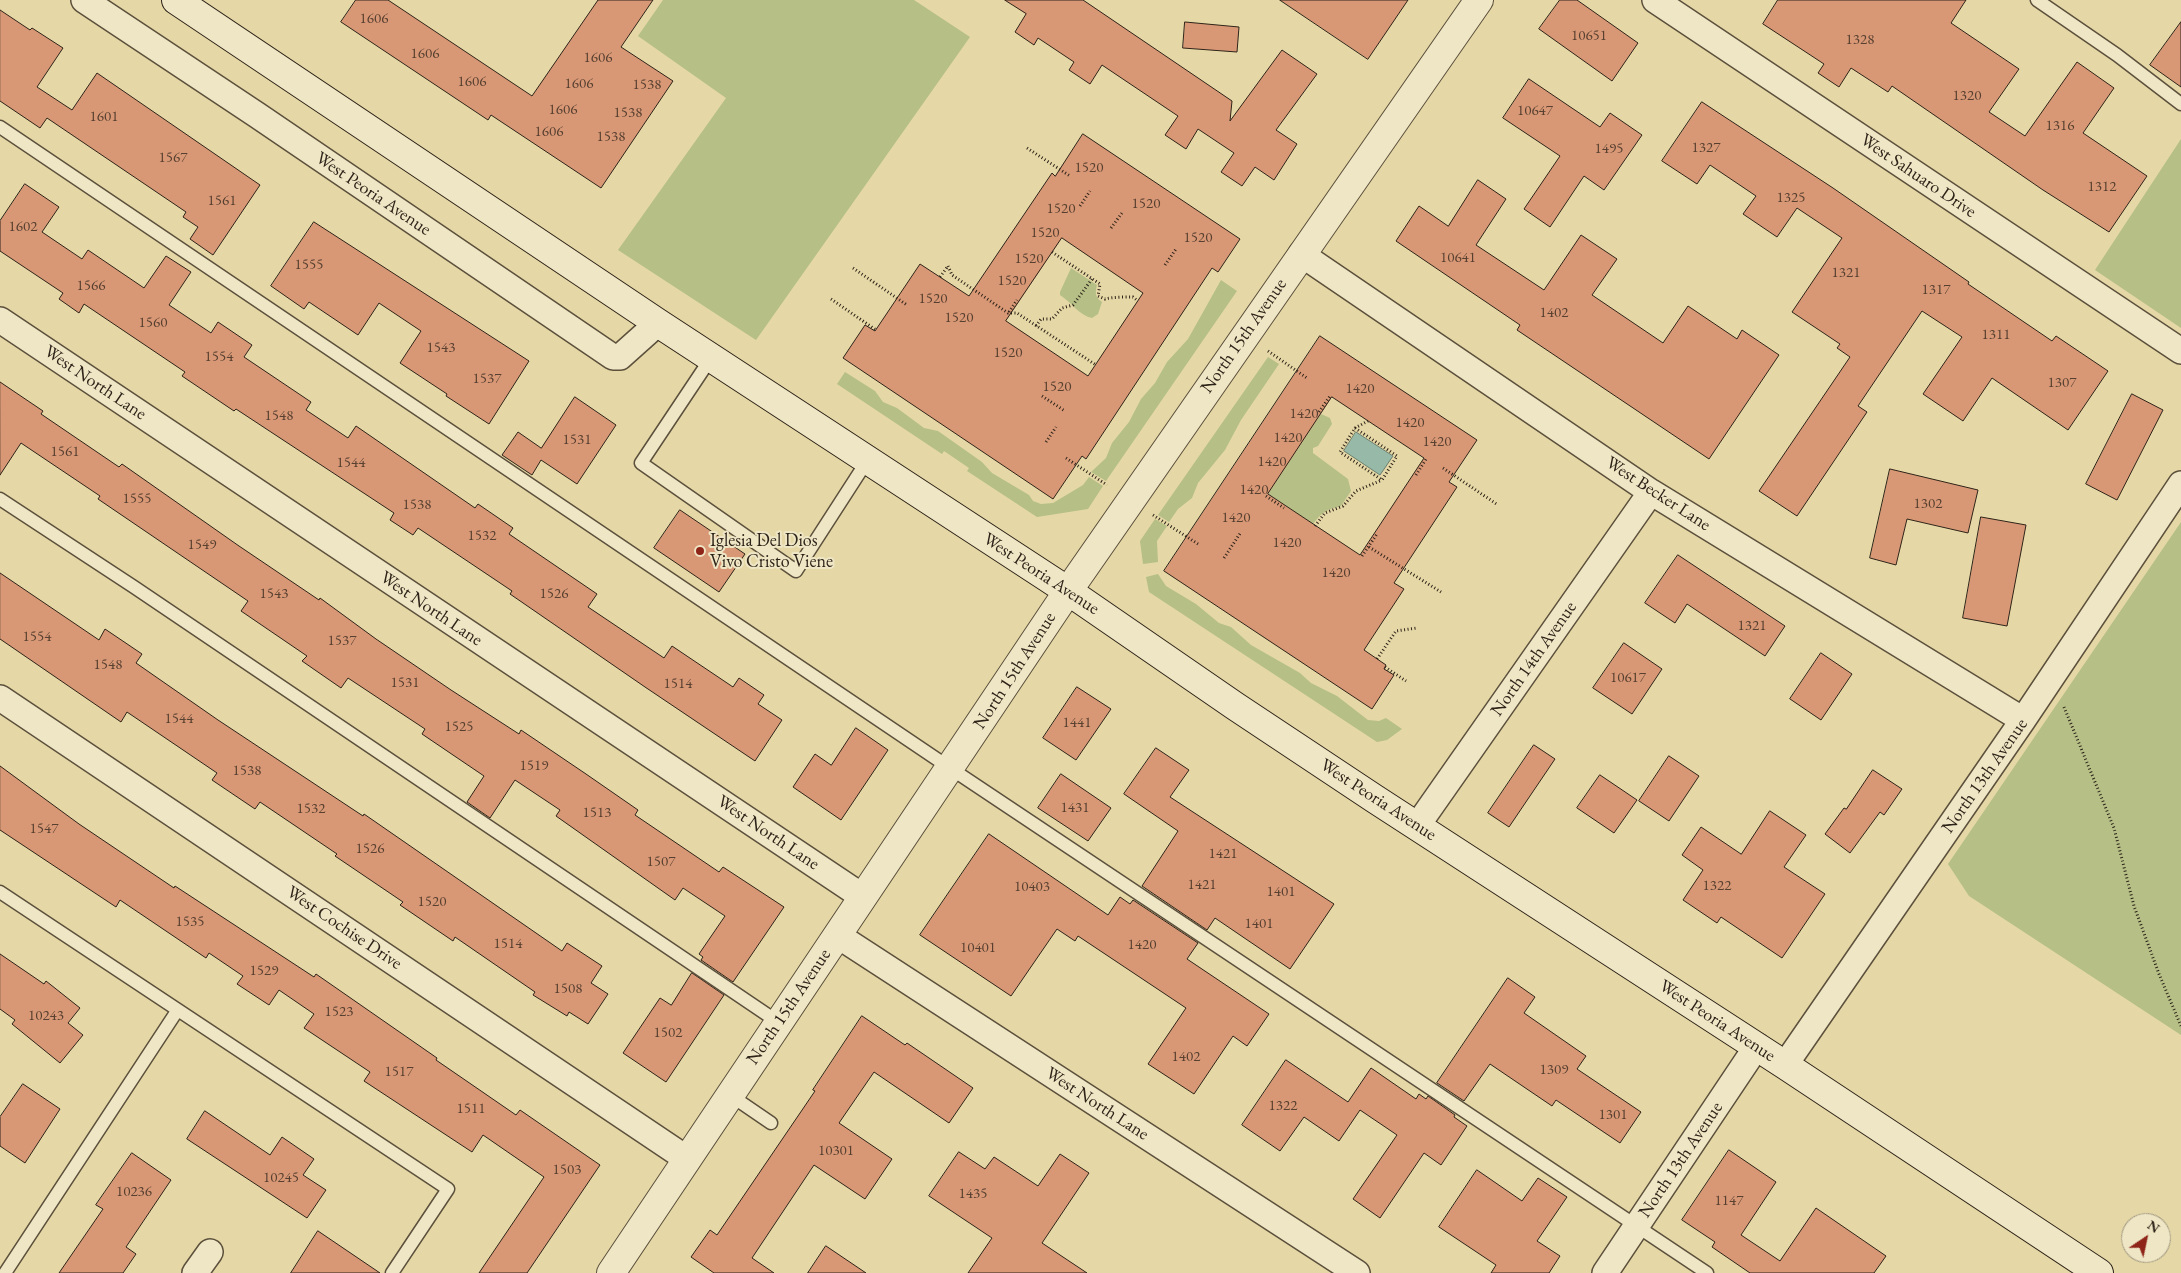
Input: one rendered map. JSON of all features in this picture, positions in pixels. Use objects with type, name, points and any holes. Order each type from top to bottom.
[{"type":"main road","name":"West Peoria Avenue","points":[[176,0],[658,324],[1068,590],[1235,706],[1757,1046],[2100,1273]]},
{"type":"main road","name":"North 15th Avenue","points":[[614,1272],[778,1022],[1068,590],[1478,0]]},
{"type":"street","name":"West Peoria Avenue","points":[[84,0],[613,357],[620,357],[658,324]]},
{"type":"street","name":"West Sahuaro Drive","points":[[1655,0],[2181,351]]},
{"type":"street","name":"West Becker Lane","points":[[1301,254],[1651,492],[2023,720]]},
{"type":"street","name":"West North Lane","points":[[0,320],[863,897]]},
{"type":"street","name":"North 13th Avenue","points":[[1785,1065],[2051,679],[2181,484]]},
{"type":"street","name":"North 14th Avenue","points":[[1417,826],[1651,492]]},
{"type":"street","name":"West Cochise Drive","points":[[0,698],[687,1159]]},
{"type":"street","name":"West North Lane","points":[[837,935],[1357,1273]]},
{"type":"street","name":"North 13th Avenue","points":[[1604,1273],[1757,1046]]},
{"type":"street","points":[[196,1273],[210,1252]]},
{"type":"lane","points":[[2037,0],[2117,55],[2181,104]]},
{"type":"lane","points":[[0,127],[950,768],[1707,1273]]},
{"type":"lane","points":[[711,358],[640,463],[796,571],[867,461]]},
{"type":"lane","points":[[0,499],[134,587],[778,1022]]},
{"type":"lane","points":[[0,892],[448,1190],[392,1273]]},
{"type":"lane","points":[[5,1273],[177,1011]]},
{"type":"lane","points":[[730,1095],[771,1123]]},
{"type":"path","points":[[1027,148],[1070,176]]},
{"type":"path","points":[[1080,206],[1090,191]]},
{"type":"path","points":[[1111,228],[1122,213]]},
{"type":"path","points":[[1165,265],[1176,248]]},
{"type":"path","points":[[1052,252],[1100,284],[1098,296],[1101,298],[1105,300],[1116,297],[1124,299],[1132,297],[1138,301]]},
{"type":"path","points":[[940,277],[948,266],[952,275],[1008,313],[1017,313],[1096,365]]},
{"type":"path","points":[[852,268],[907,305]]},
{"type":"path","points":[[1036,326],[1042,319],[1052,319],[1062,308],[1073,305],[1092,278]]},
{"type":"path","points":[[831,299],[876,330]]},
{"type":"path","points":[[1008,313],[1017,300]]},
{"type":"path","points":[[1267,351],[1307,378]]},
{"type":"path","points":[[1042,396],[1065,411]]},
{"type":"path","points":[[1319,412],[1330,396]]},
{"type":"path","points":[[1368,421],[1355,428],[1340,452],[1382,480]]},
{"type":"path","points":[[1046,442],[1056,427]]},
{"type":"path","points":[[1315,526],[1325,513],[1343,506],[1356,490],[1382,480],[1397,456],[1355,428]]},
{"type":"path","points":[[1066,458],[1108,486]]},
{"type":"path","points":[[1416,475],[1426,459]]},
{"type":"path","points":[[1443,468],[1498,505]]},
{"type":"path","points":[[1266,496],[1284,508]]},
{"type":"path","points":[[1153,515],[1198,544]]},
{"type":"path","points":[[1224,558],[1241,532]]},
{"type":"path","points":[[1362,556],[1377,534]]},
{"type":"path","points":[[1369,547],[1441,592]]},
{"type":"path","points":[[1377,659],[1396,631],[1417,628]]},
{"type":"path","points":[[1385,667],[1406,682]]},
{"type":"path","points":[[2051,679],[2074,728],[2114,828],[2134,906],[2159,974],[2181,1026]]},
{"type":"green space","points":[[663,0],[914,0],[970,37],[756,340],[618,250],[726,98],[638,36]]},
{"type":"green space","points":[[2181,139],[2181,328],[2095,270]]},
{"type":"green space","points":[[1071,268],[1097,285],[1096,295],[1102,302],[1098,314],[1092,318],[1080,312],[1060,295]]},
{"type":"green space","points":[[1221,280],[1237,291],[1106,481],[1091,472],[1106,458],[1112,443],[1129,422],[1141,399],[1155,383],[1167,362],[1188,339]]},
{"type":"green space","points":[[1268,357],[1279,364],[1241,420],[1225,450],[1198,483],[1192,498],[1178,509],[1169,522],[1158,515]]},
{"type":"green space","points":[[845,372],[875,391],[883,402],[897,408],[924,428],[938,431],[982,462],[992,473],[1029,495],[1033,501],[1041,504],[1053,503],[1083,485],[1089,477],[1103,486],[1088,509],[1037,517],[967,471],[969,468],[944,451],[942,454],[837,384]]},
{"type":"green space","points":[[1321,414],[1330,418],[1332,424],[1318,446],[1313,448],[1313,453],[1348,479],[1351,491],[1341,506],[1325,512],[1313,524],[1268,494]]},
{"type":"green space","points":[[1155,519],[1167,526],[1157,541],[1158,562],[1143,564],[1140,541]]},
{"type":"green space","points":[[2181,522],[2181,1035],[1969,896],[1948,864]]},
{"type":"green space","points":[[1158,574],[1166,586],[1196,604],[1219,623],[1231,627],[1251,645],[1300,673],[1311,683],[1337,696],[1368,720],[1379,721],[1386,718],[1402,729],[1387,740],[1377,742],[1149,592],[1146,577]]},
{"type":"shaded area","points":[[1356,432],[1393,456],[1380,475],[1344,451]]},
{"type":"building","points":[[356,0],[388,0],[532,96],[598,0],[653,0],[621,47],[673,81],[601,188],[491,115],[488,120],[341,22]]},
{"type":"building","points":[[1005,0],[1083,0],[1232,101],[1230,121],[1282,50],[1317,74],[1276,130],[1297,144],[1274,180],[1255,167],[1242,186],[1221,172],[1234,153],[1198,129],[1186,149],[1165,135],[1178,116],[1102,65],[1090,84],[1069,70],[1074,62],[1038,38],[1034,45],[1015,32],[1026,14]]},
{"type":"building","points":[[1280,0],[1408,0],[1368,59]]},
{"type":"building","points":[[1560,0],[1577,0],[1638,43],[1612,81],[1539,29]]},
{"type":"building","points":[[1778,0],[1966,0],[1951,23],[2019,69],[1989,112],[2025,136],[2077,62],[2114,88],[2083,133],[2147,176],[2109,232],[2043,190],[1892,86],[1888,92],[1851,68],[1839,87],[1818,73],[1824,64],[1763,24]]},
{"type":"building","points":[[0,10],[30,30],[32,28],[63,48],[37,87],[72,110],[97,73],[260,185],[213,255],[190,239],[198,227],[183,217],[186,212],[47,118],[40,128],[0,101]]},
{"type":"building","points":[[1185,22],[1239,27],[1237,52],[1183,48]]},
{"type":"building","points":[[2181,22],[2181,87],[2150,65]]},
{"type":"building","points":[[1529,79],[1600,127],[1610,113],[1642,135],[1604,190],[1584,176],[1550,227],[1524,209],[1560,156],[1503,118]]},
{"type":"building","points":[[1702,102],[1833,188],[2052,341],[2056,336],[2108,371],[2068,430],[1992,378],[1963,421],[1923,394],[1962,337],[1922,311],[1858,406],[1867,412],[1797,516],[1759,491],[1850,357],[1837,348],[1840,344],[1792,312],[1842,238],[1797,208],[1777,237],[1743,214],[1756,196],[1710,165],[1697,184],[1662,161]]},
{"type":"building","points":[[1083,134],[1240,239],[1218,272],[1212,268],[1086,459],[1082,456],[1053,499],[843,358],[865,325],[875,331],[920,264],[969,296],[1052,173],[1055,176]],"holes":[[[1062,238],[1143,293],[1088,376],[1006,321]]]},
{"type":"building","points":[[1478,180],[1506,199],[1476,245],[1544,290],[1581,235],[1617,259],[1592,295],[1663,343],[1688,306],[1737,339],[1742,330],[1779,355],[1709,459],[1517,330],[1520,325],[1396,241],[1419,206],[1448,226]]},
{"type":"building","points":[[25,184],[59,207],[42,232],[82,259],[88,250],[144,288],[166,256],[191,272],[169,305],[211,333],[218,322],[252,345],[244,357],[311,402],[306,410],[348,438],[356,426],[475,508],[478,504],[513,528],[509,534],[597,594],[588,607],[664,658],[672,646],[733,687],[739,678],[764,695],[758,704],[782,720],[755,761],[510,594],[512,591],[418,528],[413,535],[390,520],[394,513],[236,409],[234,411],[182,376],[185,372],[84,304],[79,313],[59,299],[63,293],[0,251],[0,221]]},
{"type":"building","points":[[314,222],[529,361],[489,424],[400,363],[421,331],[379,303],[358,335],[309,302],[304,309],[271,286]]},
{"type":"building","points":[[1320,336],[1477,440],[1449,482],[1457,487],[1394,583],[1404,589],[1364,650],[1386,665],[1384,669],[1394,675],[1372,709],[1164,571]],"holes":[[[1332,397],[1424,458],[1360,555],[1268,494]]]},
{"type":"building","points":[[0,382],[43,411],[41,414],[119,467],[122,464],[239,546],[319,600],[320,598],[451,690],[519,734],[521,730],[586,774],[638,810],[635,815],[719,872],[723,867],[784,907],[733,982],[701,960],[703,957],[699,954],[725,916],[683,888],[675,900],[556,816],[560,810],[515,780],[490,818],[467,802],[484,776],[422,734],[425,729],[348,678],[341,688],[302,661],[307,656],[241,611],[248,601],[98,499],[100,496],[21,443],[0,475]]},
{"type":"building","points":[[2132,394],[2163,410],[2117,500],[2086,484]]},
{"type":"building","points":[[575,397],[616,425],[577,484],[541,460],[532,475],[502,455],[518,432],[541,448]]},
{"type":"building","points":[[1890,469],[1978,490],[1968,533],[1907,519],[1896,565],[1870,558]]},
{"type":"building","name":"Iglesia Del Dios Vivo Cristo Viene","points":[[680,510],[745,554],[719,592],[654,548]]},
{"type":"building","points":[[1981,517],[2026,525],[2007,626],[1963,618]]},
{"type":"building","points":[[1678,555],[1785,626],[1765,656],[1687,604],[1675,623],[1645,603]]},
{"type":"building","points":[[0,573],[99,640],[105,629],[142,654],[136,663],[218,720],[363,816],[364,814],[562,951],[567,943],[602,966],[591,983],[608,994],[588,1024],[569,1012],[567,1016],[533,995],[535,992],[455,937],[453,941],[400,905],[403,902],[335,856],[337,854],[260,802],[255,809],[212,780],[217,773],[127,712],[121,722],[0,639]]},
{"type":"building","points":[[1624,643],[1662,669],[1632,714],[1593,688]]},
{"type":"building","points":[[1821,653],[1852,674],[1821,720],[1790,699]]},
{"type":"building","points":[[1077,687],[1111,709],[1076,760],[1043,738]]},
{"type":"building","points":[[856,728],[888,750],[841,820],[793,787],[815,754],[831,765]]},
{"type":"building","points":[[1534,745],[1555,759],[1509,827],[1488,813]]},
{"type":"building","points":[[1156,748],[1189,770],[1170,797],[1334,904],[1290,969],[1215,918],[1207,930],[1142,886],[1178,831],[1124,794]]},
{"type":"building","points":[[1669,756],[1699,776],[1669,821],[1639,801]]},
{"type":"building","points":[[0,766],[79,824],[174,888],[175,886],[314,977],[316,974],[516,1115],[520,1110],[600,1165],[527,1273],[479,1273],[544,1177],[483,1135],[472,1152],[364,1081],[370,1072],[304,1028],[314,1014],[279,990],[269,1005],[237,984],[243,976],[209,953],[206,958],[120,900],[116,907],[0,830]]},
{"type":"building","points":[[1873,770],[1902,789],[1884,815],[1880,812],[1850,853],[1825,834],[1844,808],[1846,809]]},
{"type":"building","points":[[1061,774],[1111,808],[1088,841],[1038,808]]},
{"type":"building","points":[[1600,775],[1637,800],[1614,833],[1577,808]]},
{"type":"building","points":[[1770,811],[1806,835],[1784,867],[1825,894],[1782,958],[1721,917],[1717,923],[1683,900],[1703,870],[1682,855],[1701,827],[1741,854]]},
{"type":"building","points":[[989,834],[1108,915],[1120,897],[1130,904],[1133,900],[1198,943],[1187,959],[1269,1014],[1247,1046],[1233,1036],[1194,1094],[1148,1064],[1186,1008],[1078,936],[1075,941],[1057,929],[1011,996],[920,935]]},
{"type":"building","points":[[0,954],[44,984],[46,981],[80,1008],[68,1023],[83,1035],[60,1063],[12,1024],[15,1020],[0,1009]]},
{"type":"building","points":[[692,973],[724,995],[666,1082],[623,1053],[660,998],[671,1005]]},
{"type":"building","points":[[1508,978],[1535,997],[1524,1013],[1586,1056],[1577,1069],[1641,1112],[1620,1143],[1556,1100],[1552,1106],[1490,1064],[1464,1101],[1437,1083]]},
{"type":"building","points":[[862,1016],[905,1045],[907,1043],[973,1088],[949,1123],[874,1072],[839,1123],[892,1159],[865,1199],[814,1165],[752,1258],[774,1273],[714,1273],[691,1257],[710,1230],[717,1235],[815,1091],[813,1090]]},
{"type":"building","points":[[1286,1060],[1348,1102],[1371,1068],[1416,1099],[1419,1094],[1426,1099],[1428,1096],[1467,1126],[1441,1165],[1424,1153],[1380,1218],[1353,1199],[1397,1135],[1360,1110],[1339,1141],[1304,1117],[1280,1151],[1242,1125]]},
{"type":"building","points":[[23,1084],[60,1109],[25,1163],[0,1146],[0,1117]]},
{"type":"building","points":[[205,1111],[270,1155],[282,1137],[314,1159],[303,1175],[326,1190],[307,1218],[187,1139]]},
{"type":"building","points":[[1729,1150],[1776,1182],[1741,1235],[1780,1261],[1816,1208],[1886,1256],[1874,1273],[1750,1273],[1712,1247],[1715,1242],[1682,1220]]},
{"type":"building","points":[[959,1152],[985,1169],[994,1157],[1038,1186],[1060,1154],[1089,1173],[1042,1243],[1087,1273],[968,1273],[992,1238],[929,1196]]},
{"type":"building","points":[[132,1153],[171,1180],[126,1247],[136,1254],[123,1273],[59,1273],[103,1209],[96,1205]]},
{"type":"building","points":[[1477,1170],[1522,1201],[1538,1178],[1567,1197],[1537,1241],[1560,1256],[1549,1273],[1491,1273],[1496,1265],[1439,1227]]},
{"type":"building","points":[[318,1231],[380,1273],[291,1273]]},
{"type":"building","points":[[826,1246],[866,1273],[808,1273]]},
{"type":"place","name":"Iglesia Del Dios Vivo Cristo Viene","points":[[700,551]]}]
